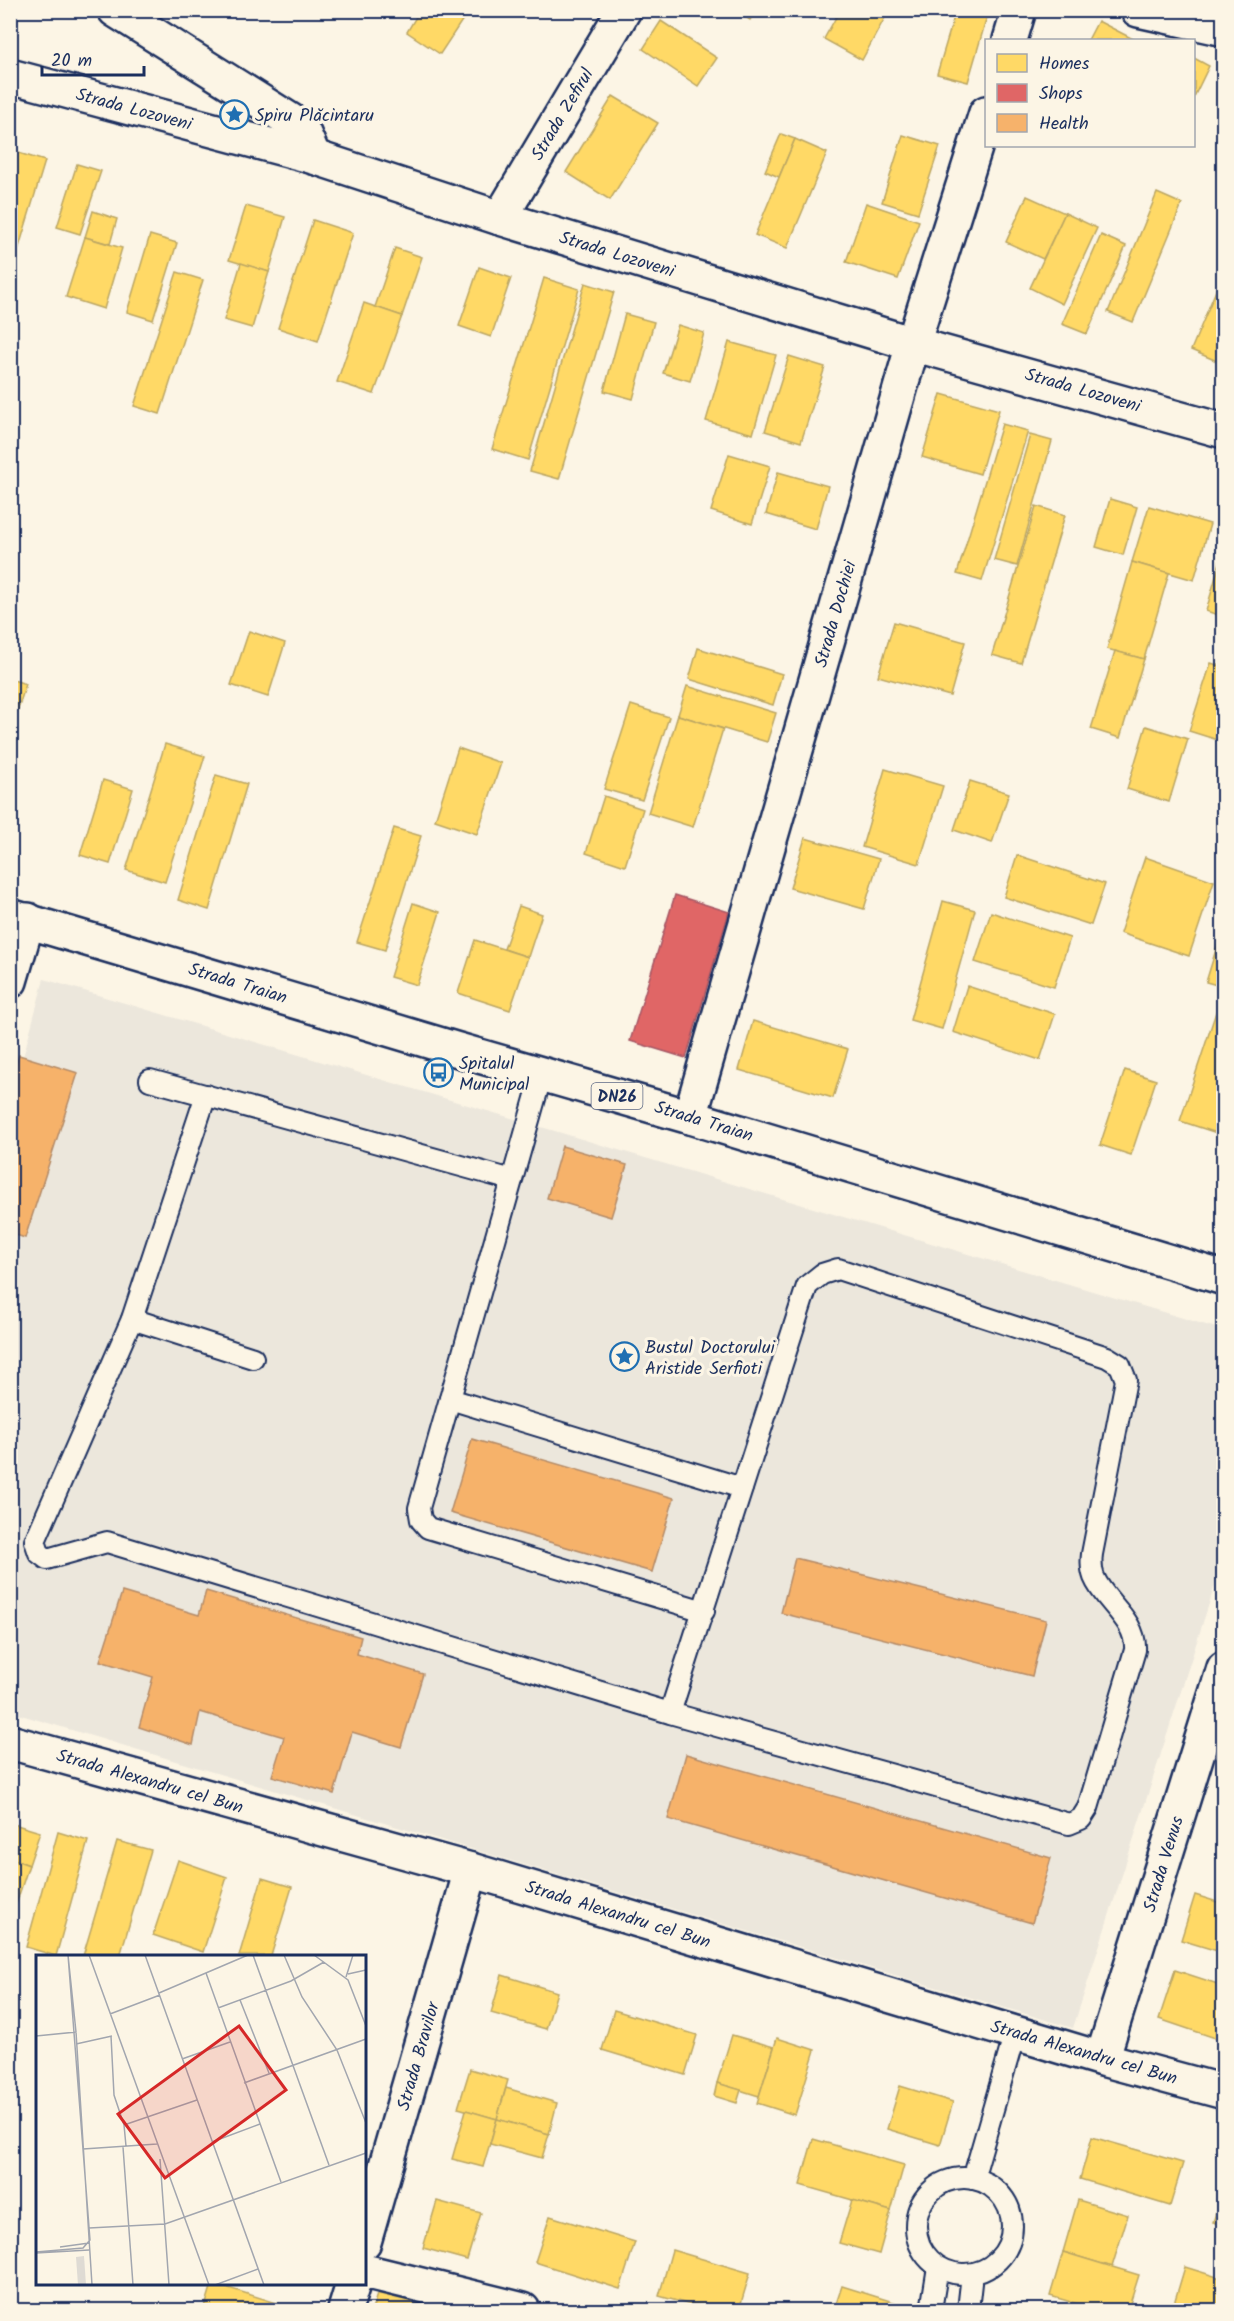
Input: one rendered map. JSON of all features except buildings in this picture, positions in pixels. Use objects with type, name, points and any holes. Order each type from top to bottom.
[{"type":"street","points":[[115,10],[301,127],[314,157]]},
{"type":"street","name":"Strada Zefirul","points":[[500,218],[624,10]]},
{"type":"street","points":[[1010,39],[1019,10]]},
{"type":"street","points":[[1138,10],[1224,29]]},
{"type":"street","name":"Strada Lozoveni","points":[[10,76],[314,157],[500,218],[913,344],[1224,431]]},
{"type":"street","name":"Strada Dochiei","points":[[690,1116],[913,344],[985,119]]},
{"type":"street","points":[[10,981],[19,918]]},
{"type":"street","name":"Strada Traian","points":[[19,918],[690,1116],[1224,1278]]},
{"type":"street","name":"Strada Venus","points":[[1102,2060],[1224,1668]]},
{"type":"street","name":"Strada Alexandru cel Bun","points":[[10,1742],[471,1870],[1102,2060],[1224,2092]]},
{"type":"street","name":"Strada Bravilor","points":[[366,2235],[471,1870]]},
{"type":"street","points":[[366,2271],[523,2310]]},
{"type":"street","points":[[345,2310],[352,2285]]},
{"type":"lane","points":[[542,1074],[418,1508],[421,1520],[428,1527],[704,1611]]},
{"type":"lane","points":[[150,1080],[512,1180]]},
{"type":"lane","points":[[207,1095],[132,1319],[35,1541],[39,1553],[47,1559],[107,1542],[670,1713],[1069,1824],[1081,1819],[1088,1808],[1135,1650],[1136,1639],[1131,1629],[1094,1578],[1091,1567],[1126,1380],[1120,1365],[1107,1357],[838,1269],[822,1274],[807,1286],[670,1713]]},
{"type":"lane","points":[[132,1319],[253,1358]]},
{"type":"lane","points":[[450,1399],[742,1488]]},
{"type":"lane","points":[[973,2179],[1015,2033]]},
{"type":"lane","points":[[973,2179],[993,2187],[1001,2194],[1009,2208],[1013,2225],[1011,2237],[1004,2253],[993,2265],[972,2274],[953,2273],[938,2267],[927,2258],[916,2234],[917,2217],[923,2202],[934,2188],[949,2180],[973,2179]]},
{"type":"lane","points":[[931,2310],[938,2267]]},
{"type":"lane","points":[[968,2310],[972,2274]]},
{"type":"shaded area","points":[[44,979],[1223,1330],[1223,1560],[1073,2028],[11,1712],[11,1102]]},
{"type":"place","name":"Spiru Plăcintaru","points":[[234,115]]},
{"type":"place","name":"Spitalul Municipal","points":[[438,1073]]},
{"type":"place","name":"Bustul Doctorului Aristide Serfioti","points":[[624,1357]]}]
